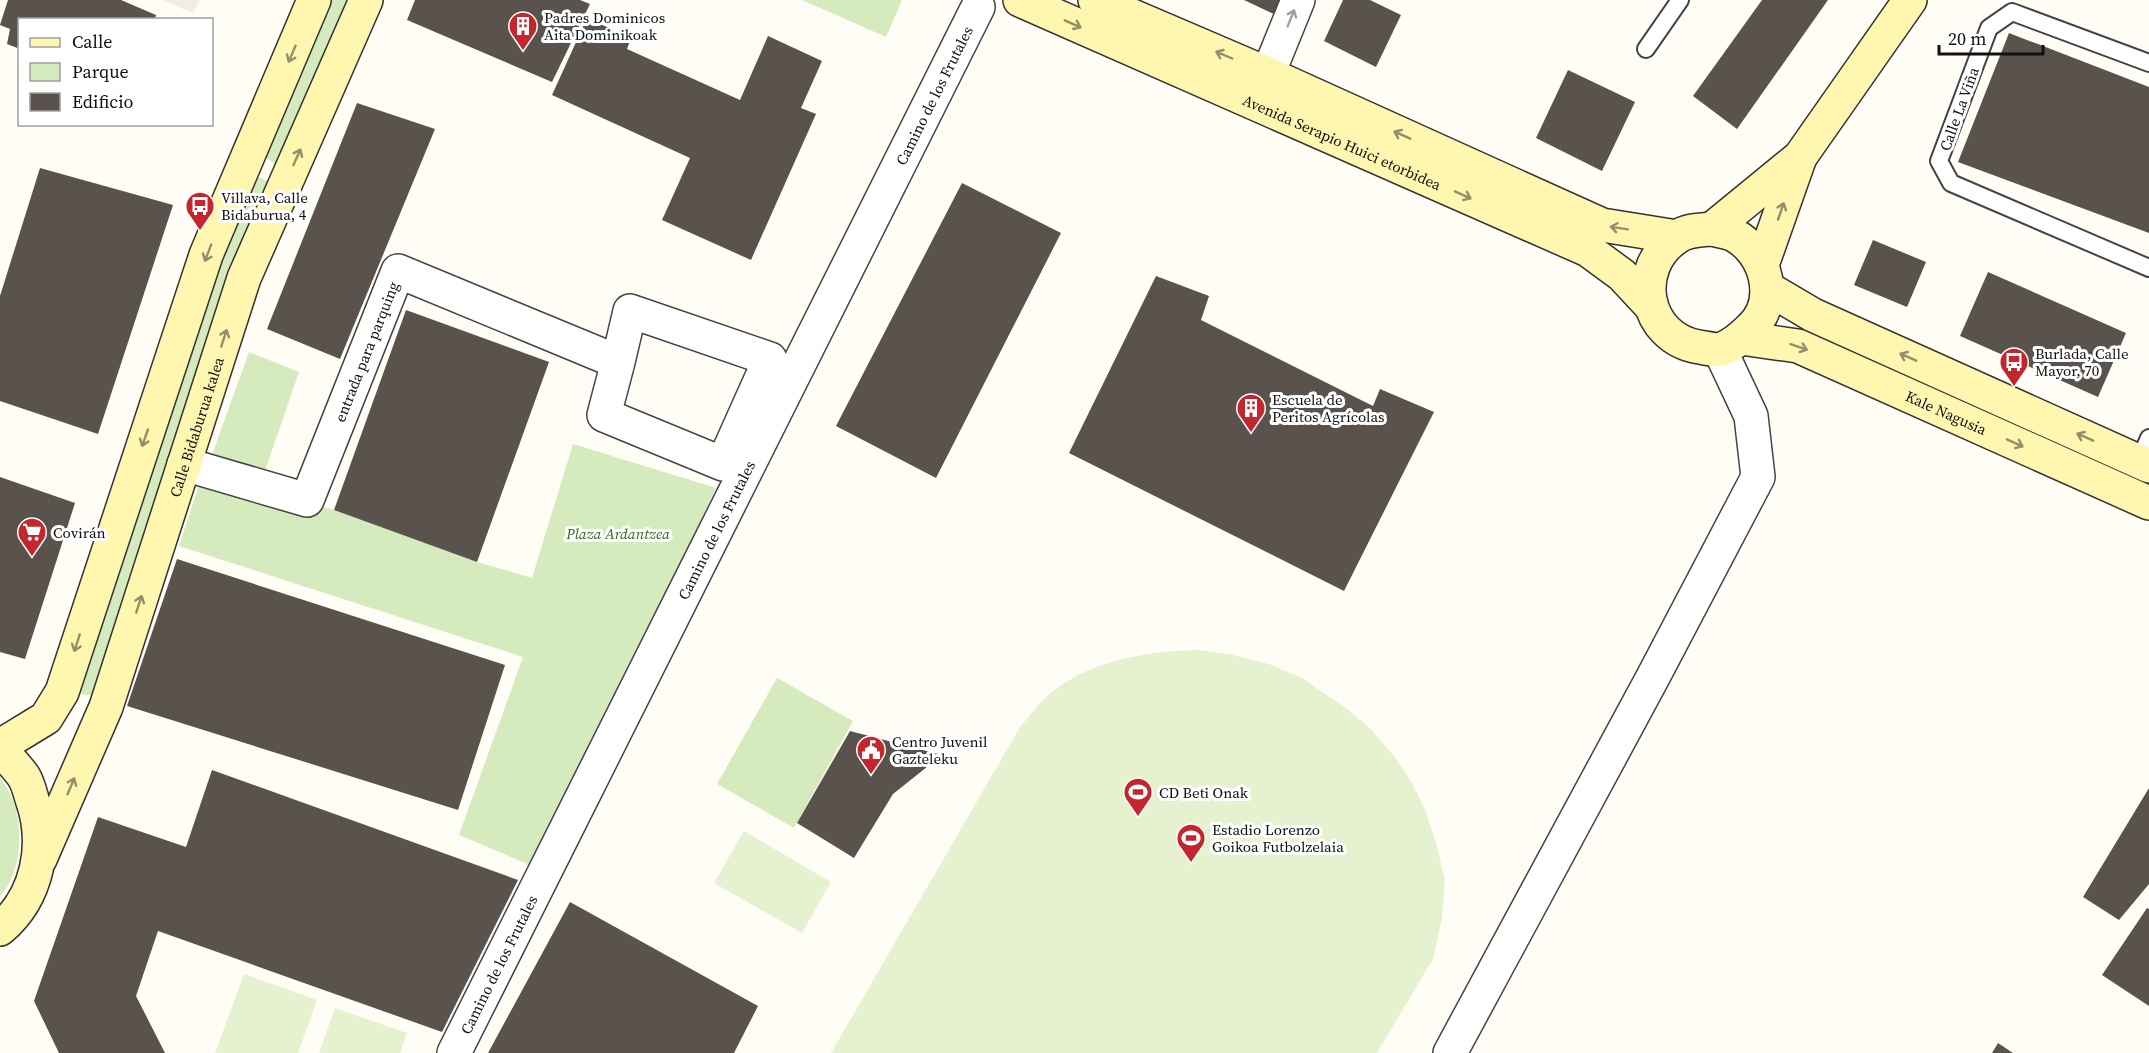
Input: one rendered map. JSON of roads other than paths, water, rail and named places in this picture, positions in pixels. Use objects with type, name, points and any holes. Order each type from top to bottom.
[{"type":"main road","points":[[0,929],[10,920],[29,892],[40,859],[39,818],[25,779],[0,748],[46,718],[62,692],[206,255],[314,0]]},
{"type":"main road","name":"Calle Bidaburua kalea","points":[[40,859],[106,707],[244,278],[366,0]]},
{"type":"main road","name":"Avenida Serapio Huici etorbidea","points":[[1020,0],[1588,250],[1622,275],[1650,306]]},
{"type":"main road","name":"Avenida Serapio Huici etorbidea","points":[[1095,0],[1268,74],[1602,225],[1677,237]]},
{"type":"main road","points":[[1712,229],[1800,157],[1910,0]]},
{"type":"main road","points":[[1800,157],[1765,277],[1764,308],[1755,325],[1731,344],[1688,345],[1664,330],[1650,306],[1648,279],[1658,255],[1677,237],[1694,230],[1712,229],[1733,234],[1750,247],[1765,277],[1813,315],[2146,455]]},
{"type":"main road","name":"Kale Nagusia","points":[[1731,344],[1798,346],[2137,498]]},
{"type":"street","points":[[1268,74],[1298,0]]},
{"type":"street","name":"Camino de los Frutales","points":[[454,1053],[978,7]]},
{"type":"street","name":"entrada para parquing","points":[[183,464],[307,500],[398,271],[618,362]]},
{"type":"street","points":[[630,311],[771,359],[723,464],[604,415],[618,362],[630,311]]},
{"type":"street","points":[[1450,1053],[1758,477],[1751,416],[1731,344]]},
{"type":"street","points":[[2137,498],[2146,455]]},
{"type":"lane","points":[[1646,49],[1680,0]]},
{"type":"lane","name":"Calle La Viña","points":[[2149,63],[2012,12],[1989,28],[1939,161],[1951,183],[2149,268]]},
{"type":"place","name":"Padres Dominicos Aita Dominikoak","points":[[523,52]]},
{"type":"place","name":"Villava, Calle Bidaburua, 4","points":[[200,232]]},
{"type":"place","name":"Burlada, Calle Mayor, 70","points":[[2014,388]]},
{"type":"place","name":"Escuela de Peritos Agrícolas","points":[[1251,434]]},
{"type":"place","name":"Covirán","points":[[32,558]]},
{"type":"place","name":"Centro Juvenil Gazteleku","points":[[871,776]]},
{"type":"place","name":"CD Beti Onak","points":[[1138,818]]},
{"type":"place","name":"Estadio Lorenzo Goikoa Futbolzelaia","points":[[1191,864]]},
{"type":"park label","name":"Plaza Ardantzea","points":[[618,533]]}]
